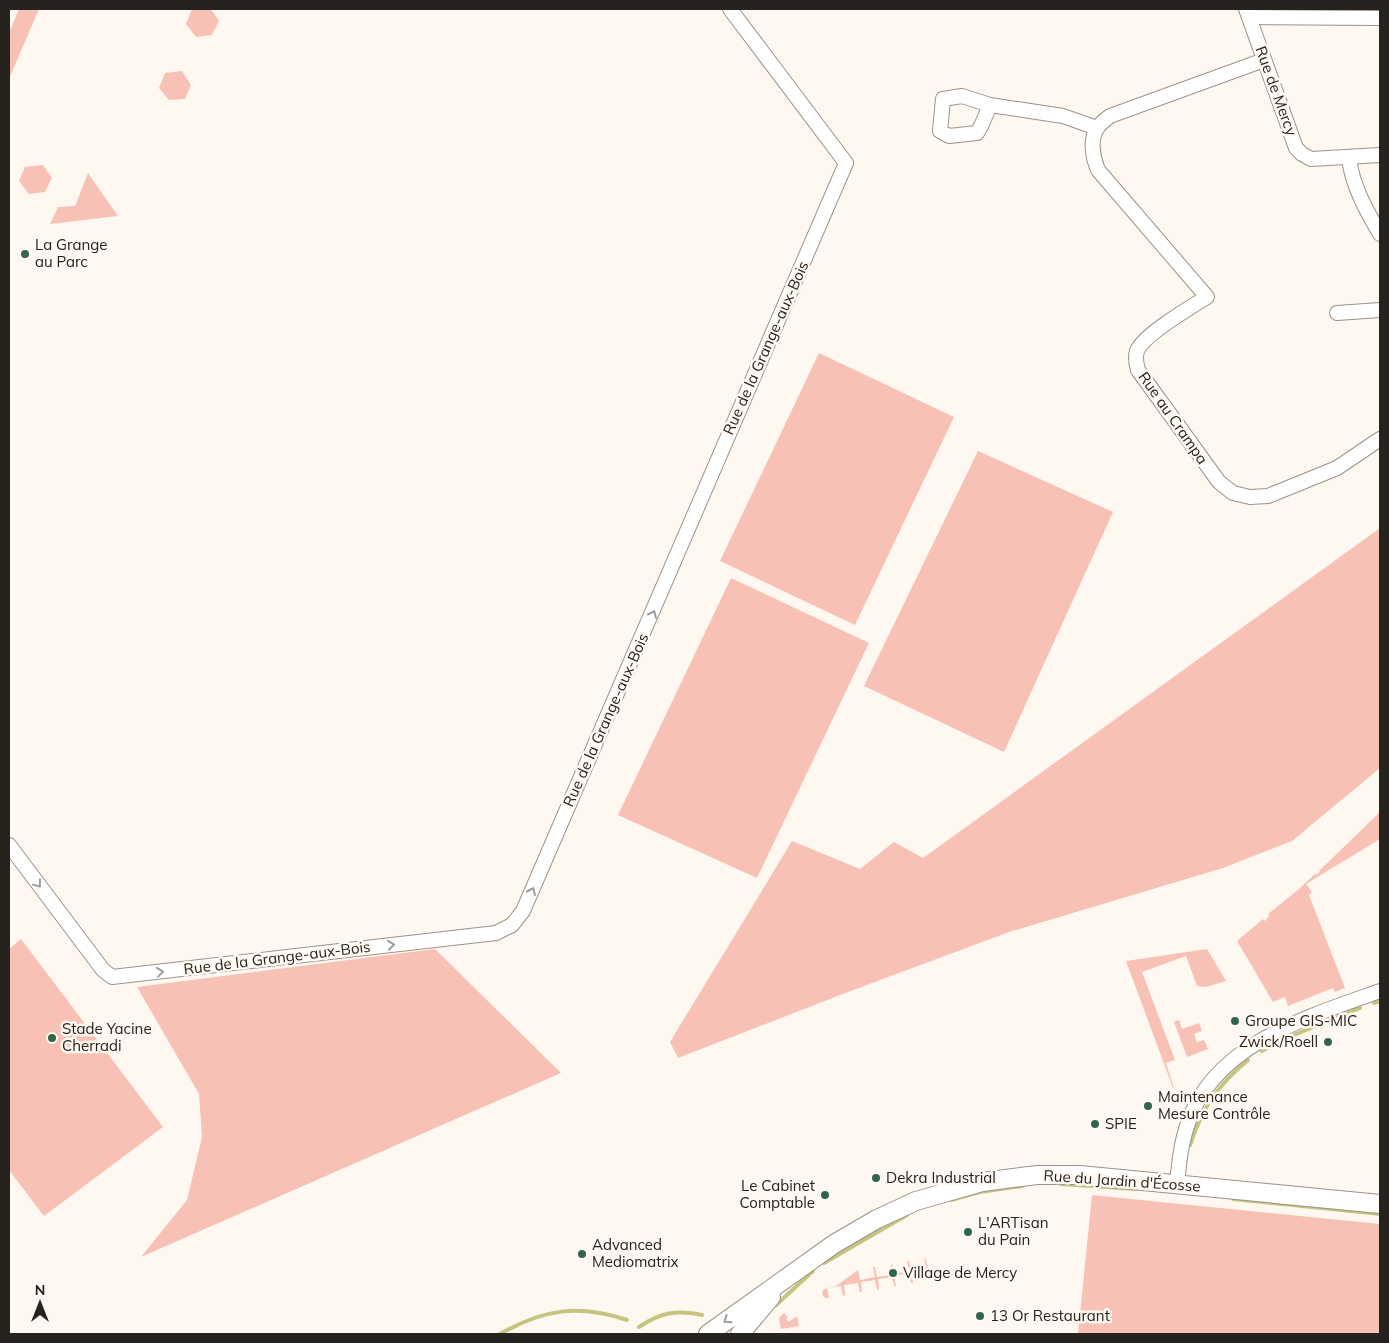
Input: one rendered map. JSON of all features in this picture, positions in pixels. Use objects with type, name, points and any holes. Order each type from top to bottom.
[{"type":"street","name":"Rue de la Grange-aux-Bois","points":[[9,845],[103,970],[112,977],[496,933],[512,925],[523,911],[846,163],[730,9]]},
{"type":"street","points":[[1247,13],[1380,18]]},
{"type":"street","name":"Rue de Mercy","points":[[1247,13],[1296,148],[1302,154],[1311,158],[1349,158],[1380,155]]},
{"type":"street","points":[[990,105],[1063,116],[1097,128],[1110,116],[1264,60]]},
{"type":"street","name":"Rue au Crampa","points":[[1097,128],[1093,143],[1093,158],[1098,170],[1207,297],[1144,339],[1137,350],[1135,359],[1138,370],[1219,482],[1233,493],[1250,497],[1268,496],[1338,468],[1380,439]]},
{"type":"street","points":[[1349,158],[1351,174],[1380,234]]},
{"type":"street","points":[[1337,313],[1380,310]]},
{"type":"street","points":[[1177,1184],[1181,1150],[1189,1121],[1200,1099],[1216,1076],[1230,1062],[1273,1034],[1306,1018],[1380,991]]},
{"type":"street","name":"Rue du Jardin d'Écosse","points":[[708,1334],[834,1244],[877,1219],[911,1203],[982,1182],[1022,1176],[1080,1175],[1380,1204]]},
{"type":"street","name":"Rue du Jardin d'Écosse","points":[[740,1334],[795,1271]]},
{"type":"shaded area","points":[[19,9],[39,9],[9,79],[9,33]]},
{"type":"shaded area","points":[[192,9],[211,9],[219,21],[212,35],[196,37],[186,24]]},
{"type":"shaded area","points":[[182,71],[191,85],[185,99],[169,100],[159,88],[165,73]]},
{"type":"shaded area","points":[[43,165],[52,178],[45,192],[29,194],[19,181],[25,167]]},
{"type":"shaded area","points":[[88,173],[118,216],[50,224],[58,207],[75,206]]},
{"type":"shaded area","points":[[819,353],[954,417],[855,625],[720,561]]},
{"type":"shaded area","points":[[978,451],[1113,512],[1004,752],[864,686]]},
{"type":"shaded area","points":[[1380,528],[1380,768],[1292,841],[1223,868],[1009,932],[678,1058],[670,1042],[792,841],[860,869],[894,842],[923,858]]},
{"type":"shaded area","points":[[731,578],[869,643],[757,878],[618,815]]},
{"type":"shaded area","points":[[1380,812],[1380,839],[1306,884],[1312,892],[1309,895],[1345,988],[1335,992],[1333,988],[1288,1006],[1285,997],[1273,1002],[1237,941],[1263,919],[1265,921],[1269,916],[1268,914],[1315,874],[1320,872]]},
{"type":"shaded area","name":"Stade Yacine Cherradi","points":[[21,939],[163,1127],[44,1216],[9,1170],[9,949]]},
{"type":"shaded area","points":[[435,949],[561,1073],[141,1257],[187,1200],[202,1137],[199,1094],[137,987]]},
{"type":"shaded area","points":[[1207,949],[1226,981],[1206,987],[1197,986],[1186,956],[1142,972],[1175,1060],[1166,1063],[1173,1088],[1126,961]]},
{"type":"shaded area","points":[[1179,1020],[1182,1029],[1199,1023],[1202,1031],[1194,1034],[1197,1042],[1204,1040],[1208,1049],[1187,1057],[1174,1022]]},
{"type":"shaded area","points":[[1092,1195],[1380,1224],[1380,1334],[1078,1334]]},
{"type":"shaded area","points":[[924,1258],[930,1278],[928,1280],[926,1270],[912,1273],[913,1283],[911,1283],[909,1273],[894,1276],[896,1286],[894,1286],[892,1277],[878,1279],[879,1289],[877,1290],[875,1280],[861,1282],[862,1292],[860,1292],[858,1283],[844,1285],[845,1295],[843,1296],[841,1286],[827,1288],[836,1286],[858,1270],[860,1280],[875,1277],[873,1267],[875,1267],[877,1277],[892,1275],[891,1264],[894,1274],[909,1271],[907,1261],[909,1261],[911,1271],[926,1268]]},
{"type":"shaded area","points":[[827,1288],[829,1298],[825,1298],[822,1294],[823,1290]]},
{"type":"shaded area","points":[[784,1313],[788,1317],[786,1319],[789,1322],[797,1316],[799,1326],[781,1329],[779,1318]]},
{"type":"waterway","points":[[1374,1003],[1380,1001]]},
{"type":"waterway","points":[[1279,1041],[1360,1008]]},
{"type":"waterway","points":[[1262,1051],[1271,1046]]},
{"type":"waterway","points":[[1190,1145],[1200,1119],[1212,1098],[1219,1088],[1248,1060]]},
{"type":"waterway","points":[[1060,1184],[1136,1189]]},
{"type":"waterway","points":[[951,1200],[980,1192],[1022,1186]]},
{"type":"waterway","points":[[1233,1199],[1380,1214]]},
{"type":"waterway","points":[[824,1263],[907,1215]]},
{"type":"waterway","points":[[776,1305],[813,1271]]},
{"type":"waterway","points":[[500,1334],[532,1319],[562,1312],[593,1312],[627,1320]]},
{"type":"waterway","points":[[639,1327],[662,1315],[676,1313],[702,1315]]},
{"type":"place","name":"La Grange au Parc","points":[[25,254]]},
{"type":"place","name":"Groupe GIS-MIC","points":[[1235,1021]]},
{"type":"place","name":"Stade Yacine Cherradi","points":[[52,1038]]},
{"type":"place","name":"Zwick/Roell","points":[[1328,1042]]},
{"type":"place","name":"Maintenance Mesure Contrôle","points":[[1148,1106]]},
{"type":"place","name":"SPIE","points":[[1095,1124]]},
{"type":"place","name":"Dekra Industrial","points":[[876,1178]]},
{"type":"place","name":"Le Cabinet Comptable","points":[[825,1195]]},
{"type":"place","name":"L'ARTisan du Pain","points":[[968,1232]]},
{"type":"place","name":"Advanced Mediomatrix","points":[[582,1254]]},
{"type":"place","name":"Village de Mercy","points":[[893,1273]]},
{"type":"place","name":"13 Or Restaurant","points":[[980,1316]]}]
